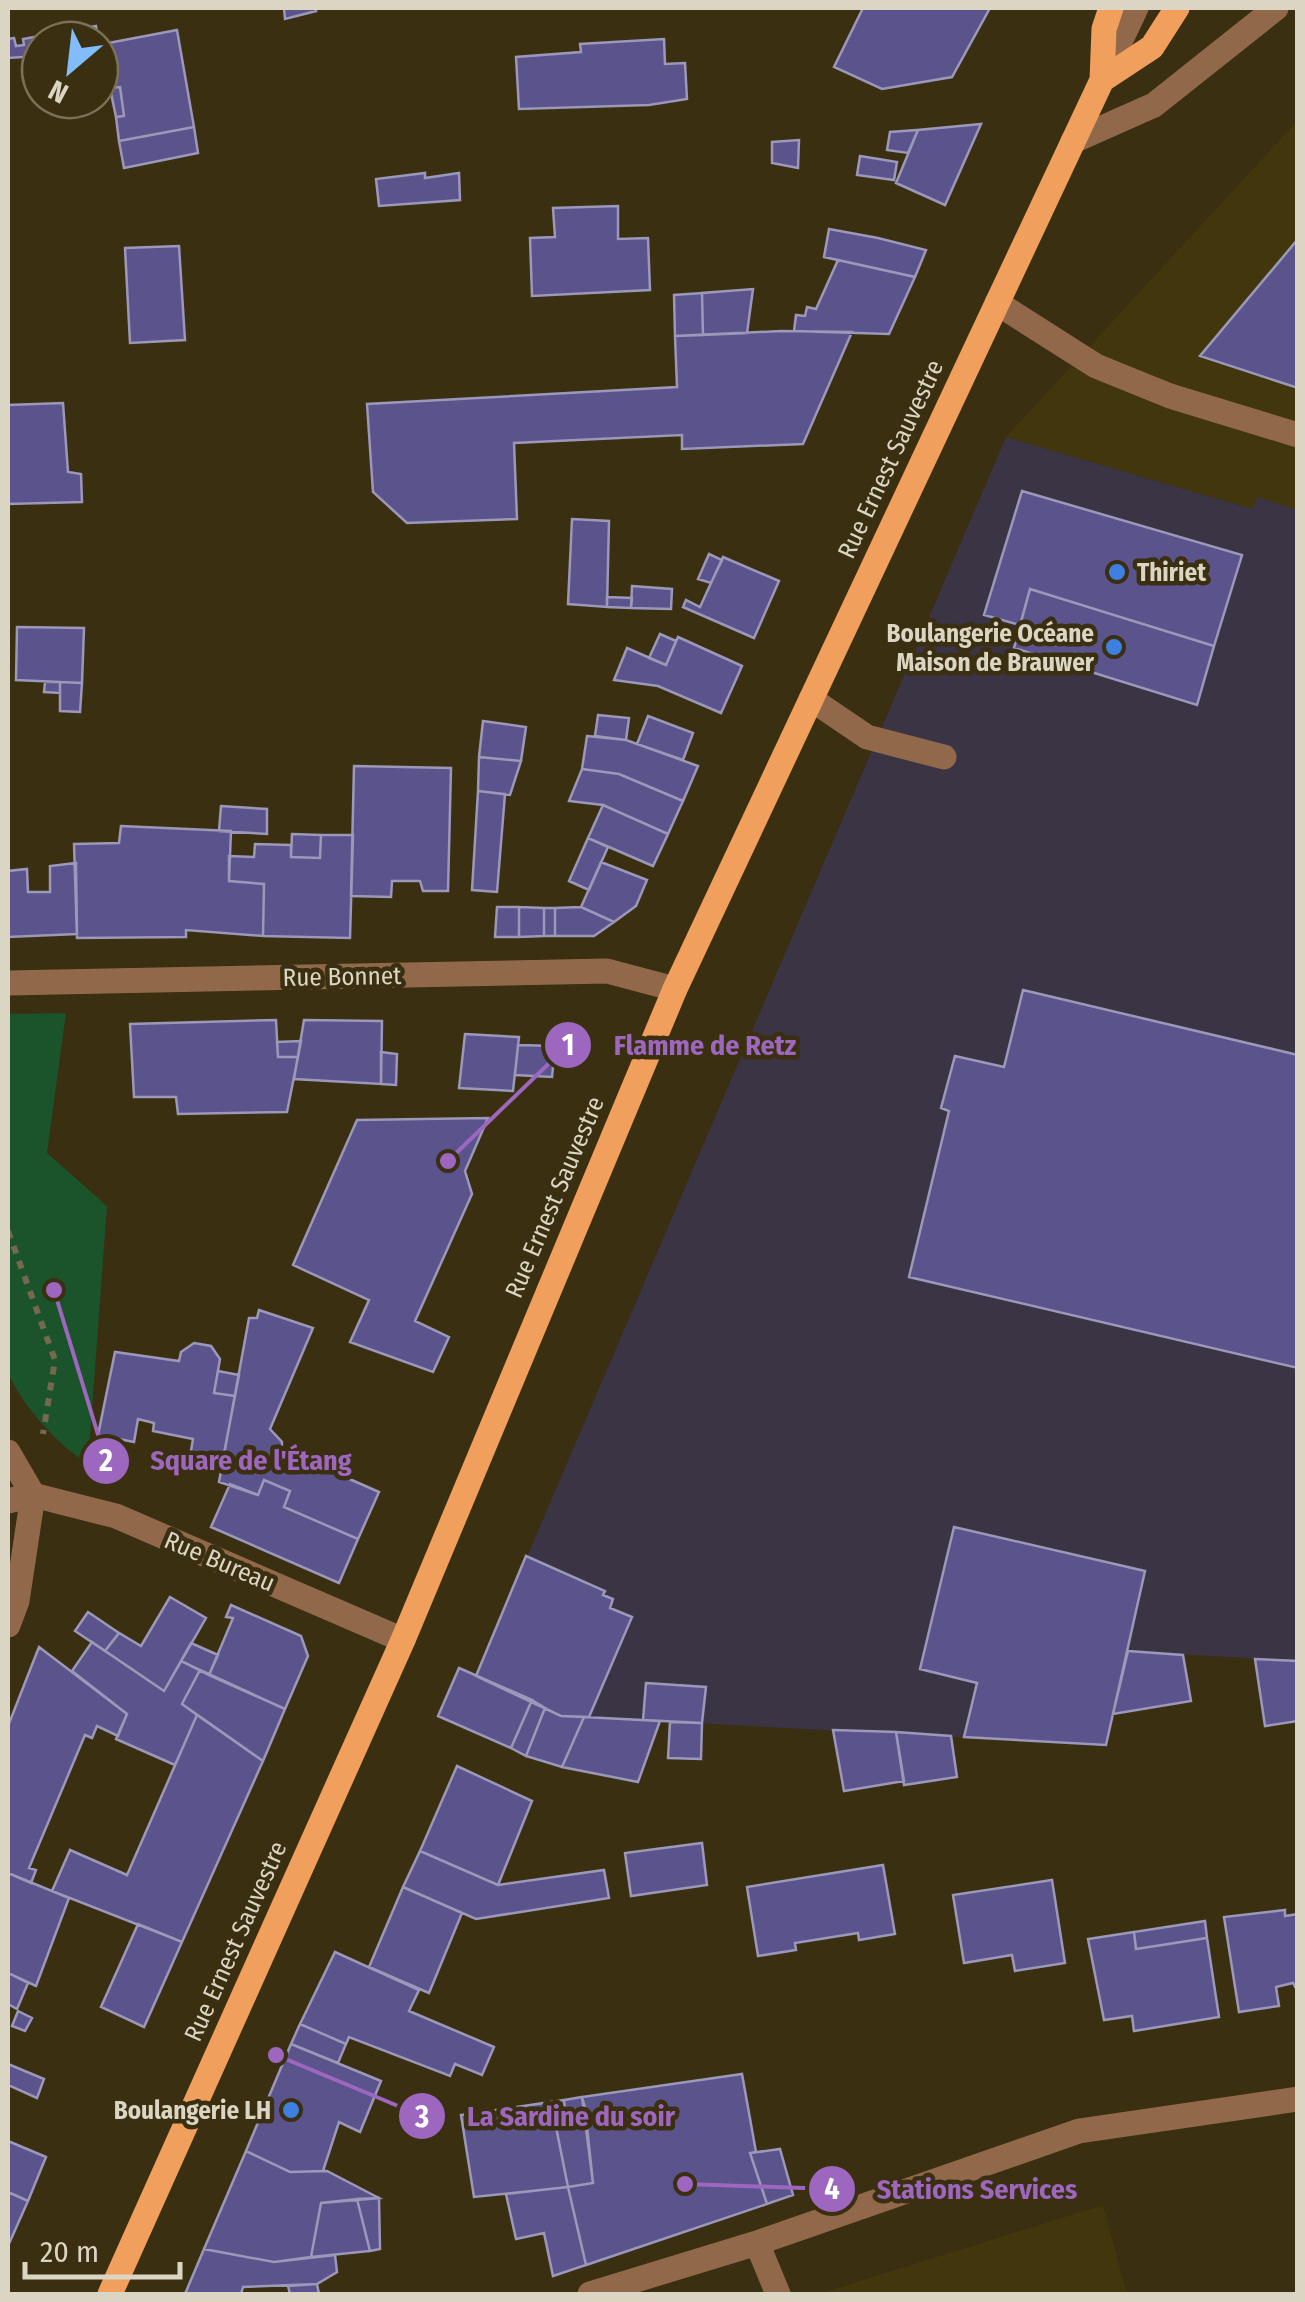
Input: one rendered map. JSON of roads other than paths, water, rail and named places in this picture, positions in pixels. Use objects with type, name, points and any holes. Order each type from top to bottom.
[{"type":"main road","name":"Rue Ernest Sauvestre","points":[[110,2294],[403,1640],[675,989],[1102,80],[1104,29],[1111,8]]},
{"type":"main road","points":[[1102,80],[1152,46],[1177,8]]},
{"type":"street","points":[[1102,80],[1136,8]]},
{"type":"street","points":[[1073,141],[1154,106],[1276,8]]},
{"type":"street","points":[[997,303],[1096,366],[1170,396],[1298,435]]},
{"type":"street","points":[[811,699],[867,737],[944,757]]},
{"type":"street","name":"Rue Bonnet","points":[[8,983],[607,971],[675,989]]},
{"type":"street","points":[[8,1452],[33,1495],[12,1613]]},
{"type":"street","points":[[8,1501],[33,1495]]},
{"type":"street","name":"Rue Bureau","points":[[33,1495],[116,1516],[403,1640]]},
{"type":"street","points":[[590,2294],[757,2243],[1078,2131],[1298,2099]]},
{"type":"street","points":[[757,2243],[778,2294]]},
{"type":"place","name":"Thiriet","points":[[1117,572]]},
{"type":"place","name":"Boulangerie Océane Maison de Brauwer","points":[[1114,647]]},
{"type":"place","name":"Flamme de Retz","points":[[448,1161]]},
{"type":"place","name":"Square de l'Étang","points":[[54,1290]]},
{"type":"place","name":"La Sardine du soir","points":[[276,2055]]},
{"type":"place","name":"Boulangerie LH","points":[[291,2110]]},
{"type":"place","name":"Stations Services","points":[[685,2184]]}]
